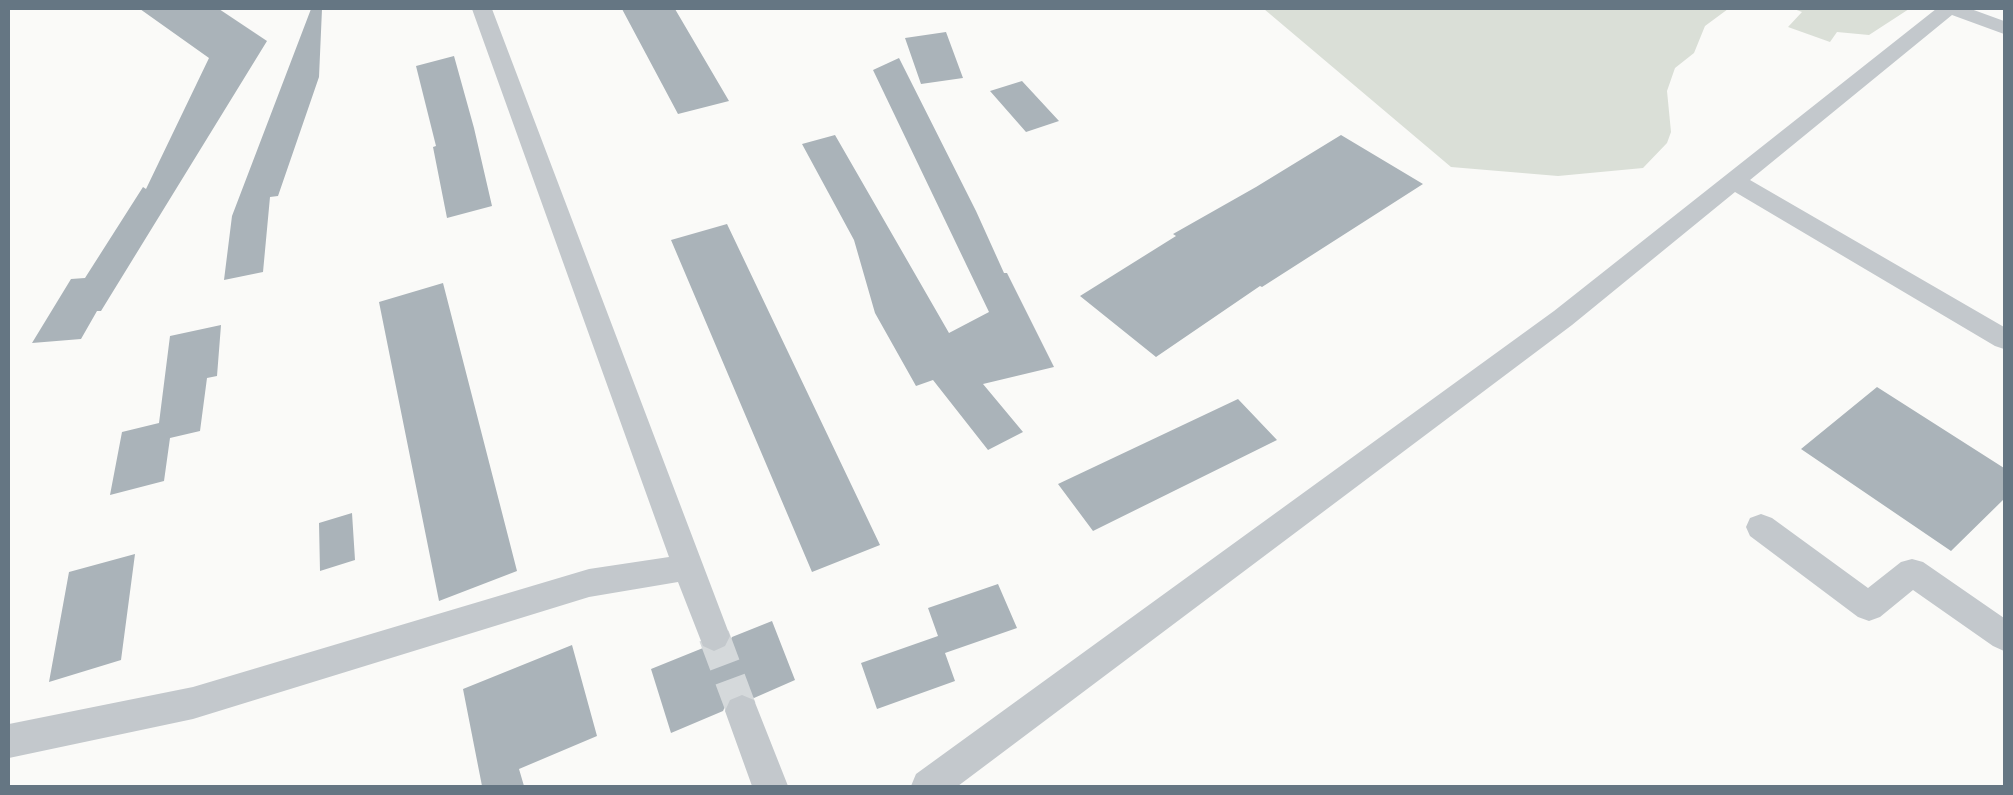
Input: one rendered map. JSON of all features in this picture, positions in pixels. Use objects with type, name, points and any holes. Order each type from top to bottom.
[{"type":"street","points":[[482,9],[714,636]]},
{"type":"street","points":[[929,786],[1563,318],[1948,9]]},
{"type":"street","points":[[1954,9],[2004,28]]},
{"type":"street","points":[[1734,181],[2004,339]]},
{"type":"street","points":[[1761,527],[1869,607],[1912,572],[2004,636]]},
{"type":"street","points":[[9,741],[194,703],[589,583],[689,567]]},
{"type":"street","points":[[742,711],[770,786]]},
{"type":"shaded area","points":[[1264,9],[1728,9],[1705,26],[1694,53],[1675,68],[1667,91],[1671,132],[1667,143],[1643,168],[1558,176],[1451,167]]},
{"type":"shaded area","points":[[1794,9],[1909,9],[1869,35],[1837,32],[1830,42],[1788,27],[1802,12]]},
{"type":"building","points":[[140,9],[219,9],[267,41],[101,311],[97,311],[81,339],[32,343],[71,279],[85,278],[143,187],[146,189],[209,58]]},
{"type":"building","points":[[311,9],[322,9],[319,77],[278,196],[270,197],[263,272],[224,280],[232,216]]},
{"type":"building","points":[[622,9],[675,9],[729,101],[678,114]]},
{"type":"building","points":[[946,32],[963,78],[921,84],[905,38]]},
{"type":"building","points":[[454,56],[474,128],[492,206],[447,218],[433,147],[436,146],[416,66]]},
{"type":"building","points":[[899,58],[976,211],[1004,273],[1007,273],[1054,367],[983,384],[1023,432],[988,450],[933,380],[916,386],[875,313],[854,240],[802,144],[835,135],[949,333],[989,312],[873,70]]},
{"type":"building","points":[[1022,81],[1059,121],[1026,132],[990,91]]},
{"type":"building","points":[[1341,135],[1423,184],[1262,287],[1260,286],[1156,357],[1080,296],[1176,236],[1173,234],[1256,187]]},
{"type":"building","points":[[727,224],[880,545],[812,572],[671,240]]},
{"type":"building","points":[[443,283],[517,571],[439,601],[379,302]]},
{"type":"building","points":[[221,325],[217,376],[207,378],[200,431],[170,438],[164,481],[110,495],[122,432],[159,423],[170,336]]},
{"type":"building","points":[[1877,387],[2004,468],[2004,499],[1951,551],[1801,449]]},
{"type":"building","points":[[1238,399],[1277,440],[1093,531],[1058,484]]},
{"type":"building","points":[[352,513],[355,560],[320,571],[319,523]]},
{"type":"building","points":[[135,554],[121,660],[49,682],[69,572]]},
{"type":"building","points":[[998,584],[1017,628],[945,653],[955,681],[877,709],[861,663],[938,636],[928,608]]},
{"type":"building","points":[[772,621],[795,680],[754,698],[741,693],[729,698],[723,711],[671,733],[651,669],[703,648],[715,653],[726,648],[732,637]]},
{"type":"building","points":[[572,645],[597,736],[519,769],[524,786],[482,786],[463,689]]},
{"type":"tunnel","points":[[714,636],[742,711]]}]
